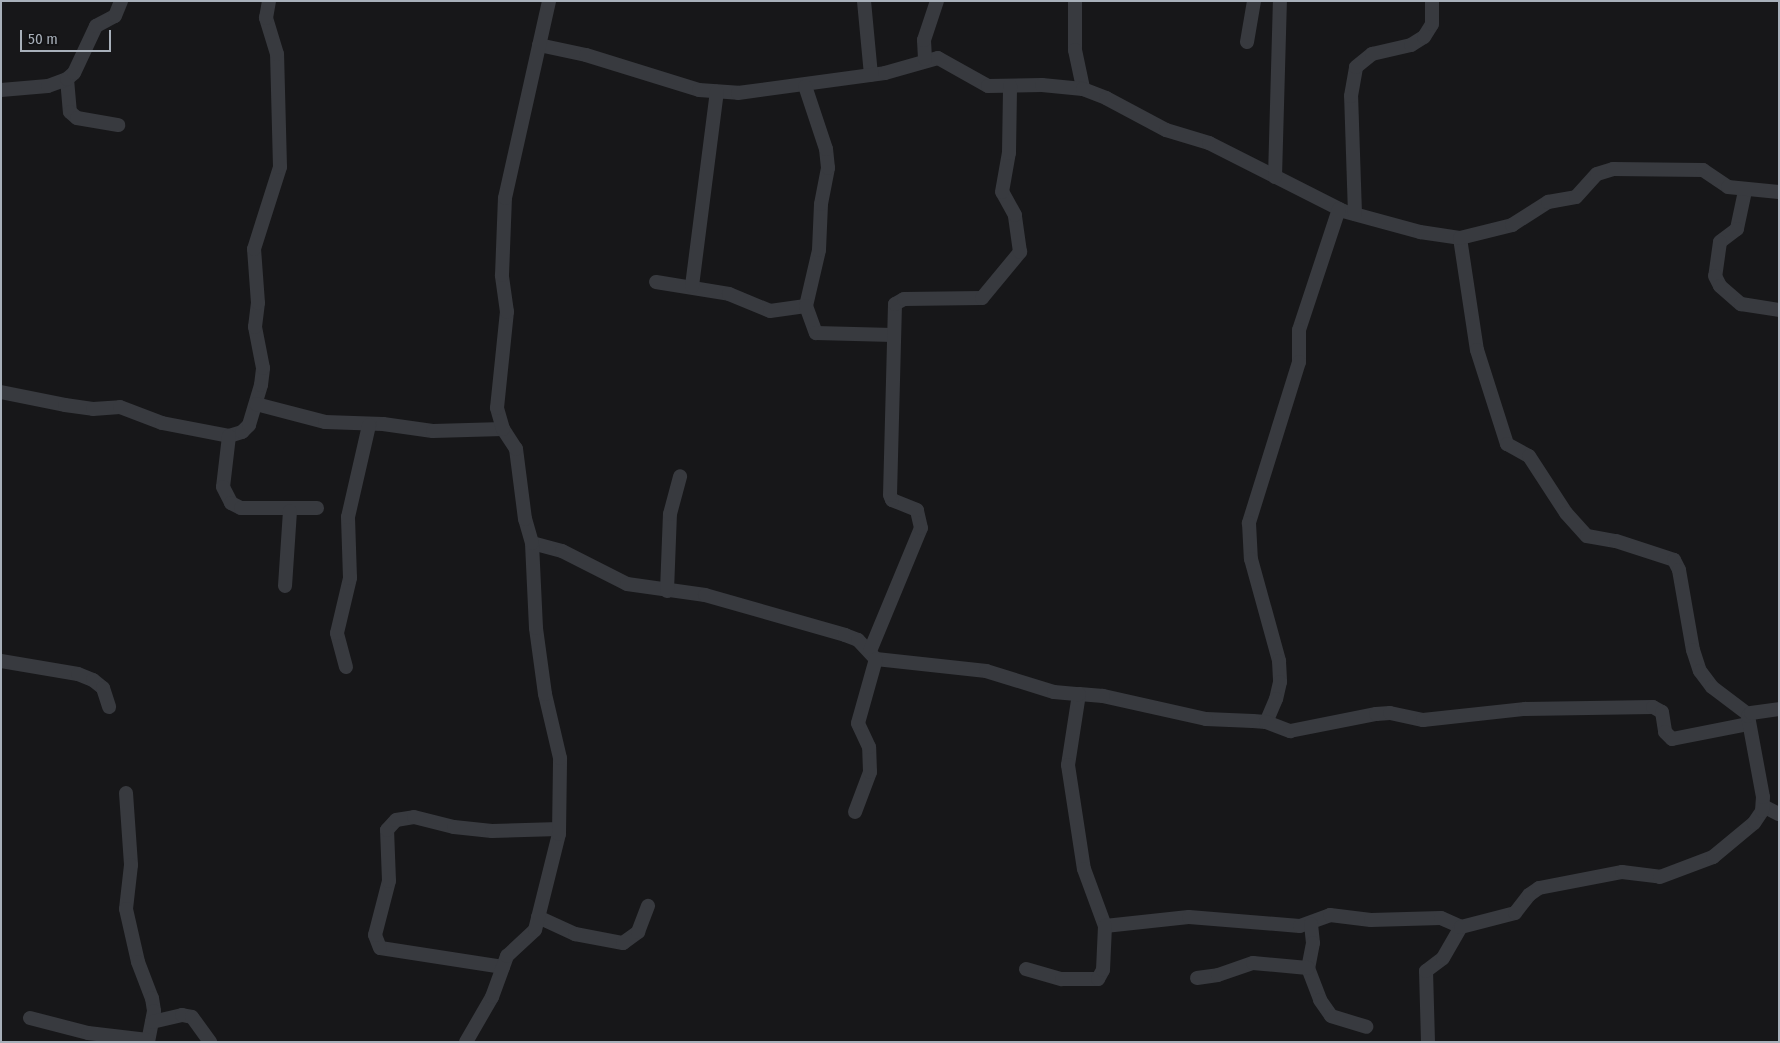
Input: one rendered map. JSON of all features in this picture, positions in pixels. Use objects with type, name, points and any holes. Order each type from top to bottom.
[{"type":"street","points":[[1,90],[48,86],[67,79],[74,72],[96,26],[116,16],[121,1]]},
{"type":"street","points":[[1,392],[65,405],[93,408],[120,406],[162,423],[229,436],[242,432],[249,425],[256,404],[262,368],[255,332],[258,303],[254,248],[280,167],[277,54],[266,18],[269,1]]},
{"type":"street","points":[[466,1042],[492,997],[507,956],[535,930],[559,829],[560,758],[545,694],[536,628],[532,543],[525,519],[516,449],[503,429],[497,395],[508,312],[502,275],[505,198],[519,146],[549,1]]},
{"type":"street","points":[[864,1],[871,75]]},
{"type":"street","points":[[925,59],[924,40],[937,1]]},
{"type":"street","points":[[1076,1],[1075,50],[1083,89]]},
{"type":"street","points":[[1247,42],[1254,1]]},
{"type":"street","points":[[1275,178],[1280,1]]},
{"type":"street","points":[[1355,214],[1351,96],[1356,67],[1372,54],[1411,45],[1424,37],[1432,24],[1432,1]]},
{"type":"street","points":[[539,45],[716,92],[805,86],[871,75],[925,59],[938,58],[954,65],[976,82],[988,86],[1083,89],[1106,98],[1166,130],[1208,143],[1339,209],[1438,236],[1460,238],[1512,225],[1548,202],[1576,197],[1591,179],[1604,171],[1703,170],[1728,187],[1779,192]]},
{"type":"street","points":[[67,79],[70,112],[77,118],[118,125]]},
{"type":"street","points":[[805,86],[826,149],[828,168],[821,204],[818,258],[806,306],[816,333],[893,335]]},
{"type":"street","points":[[855,812],[870,772],[869,747],[858,723],[873,655],[921,528],[917,510],[892,500],[890,495],[895,304],[900,300],[982,298],[1020,252],[1015,215],[1002,192],[1009,153],[1010,86]]},
{"type":"street","points":[[692,286],[716,92]]},
{"type":"street","points":[[1745,190],[1737,229],[1720,242],[1715,276],[1720,286],[1741,304],[1779,310]]},
{"type":"street","points":[[1266,722],[1280,682],[1279,661],[1251,559],[1249,523],[1299,362],[1299,330],[1339,209]]},
{"type":"street","points":[[1105,926],[1189,917],[1300,926],[1311,924],[1318,917],[1330,915],[1370,920],[1441,918],[1462,927],[1516,913],[1529,894],[1539,888],[1622,872],[1655,878],[1705,860],[1760,817],[1763,806],[1759,764],[1749,720],[1712,687],[1700,672],[1693,650],[1680,570],[1674,560],[1616,541],[1587,536],[1566,513],[1530,456],[1507,444],[1477,350],[1460,238]]},
{"type":"street","points":[[656,282],[692,286],[745,298],[770,311],[806,306]]},
{"type":"street","points":[[256,404],[309,420],[433,431],[503,429]]},
{"type":"street","points":[[346,667],[337,632],[350,578],[348,518],[369,425]]},
{"type":"street","points":[[229,436],[224,496],[241,508],[290,510],[317,508]]},
{"type":"street","points":[[667,590],[670,514],[680,476]]},
{"type":"street","points":[[285,586],[290,510]]},
{"type":"street","points":[[532,543],[562,551],[627,584],[705,595],[845,635],[873,655],[986,672],[1054,692],[1103,696],[1206,719],[1266,722],[1290,731],[1390,713],[1423,720],[1525,709],[1653,706],[1662,712],[1665,732],[1672,739],[1749,720],[1779,709]]},
{"type":"street","points":[[1,661],[78,674],[93,680],[103,688],[109,707]]},
{"type":"street","points":[[1026,968],[1062,978],[1098,979],[1102,970],[1105,926],[1086,880],[1068,765],[1079,694]]},
{"type":"street","points":[[30,1018],[88,1033],[148,1041],[152,1022],[152,998],[138,962],[126,909],[131,857],[126,793]]},
{"type":"street","points":[[1763,806],[1779,814]]},
{"type":"street","points":[[503,967],[380,948],[375,926],[389,881],[386,840],[390,824],[403,818],[414,817],[454,827],[492,830],[559,829]]},
{"type":"street","points":[[538,917],[575,934],[623,943],[638,932],[648,906]]},
{"type":"street","points":[[1311,924],[1313,943],[1308,968],[1313,986],[1331,1016],[1366,1027]]},
{"type":"street","points":[[1428,1042],[1426,971],[1442,958],[1462,927]]},
{"type":"street","points":[[1197,978],[1218,975],[1253,964],[1308,968]]},
{"type":"street","points":[[152,1022],[182,1016],[192,1017],[210,1042]]}]
